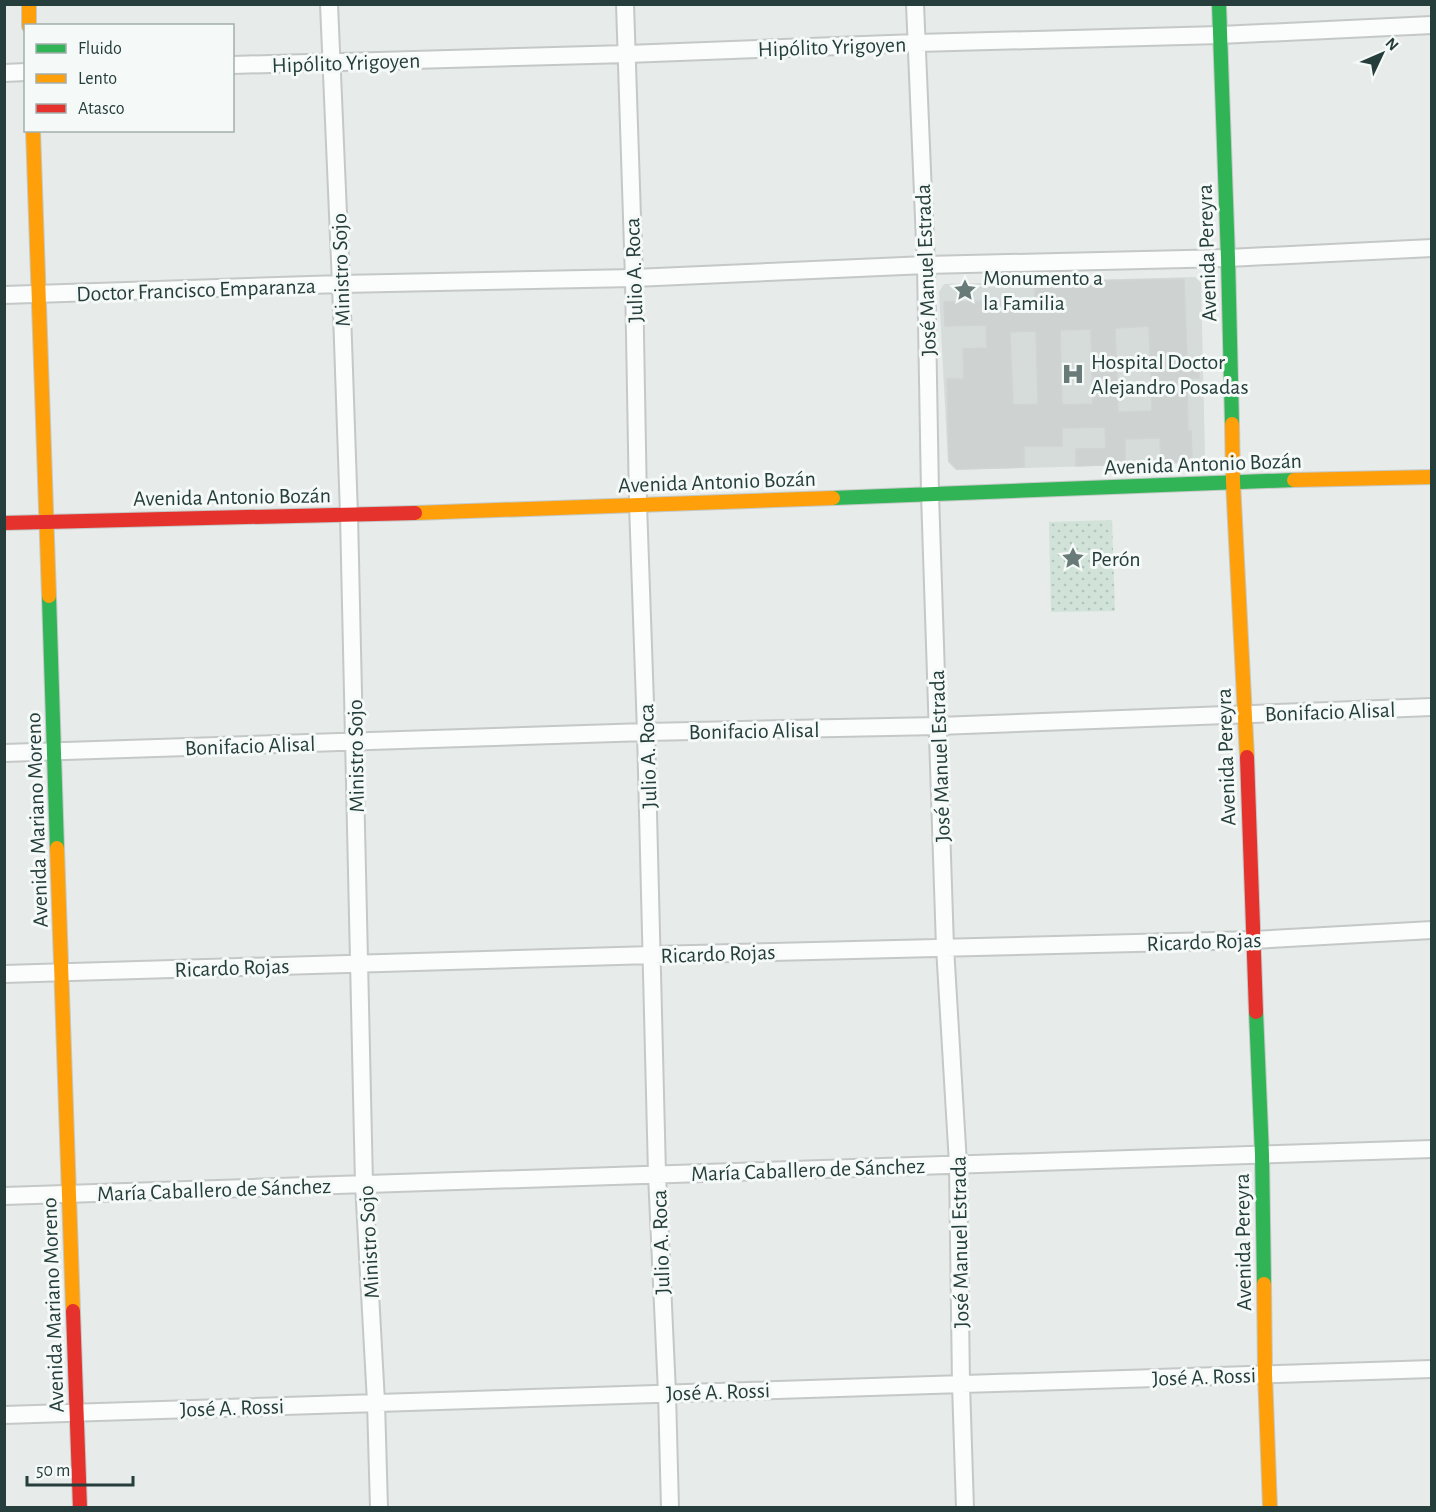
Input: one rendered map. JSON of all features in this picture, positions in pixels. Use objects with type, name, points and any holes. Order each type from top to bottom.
[{"type":"main road","points":[[29,4],[30,24]]},
{"type":"main road","name":"Avenida Pereyra","points":[[1219,4],[1233,482],[1245,714],[1262,1155],[1270,1508]]},
{"type":"main road","name":"Avenida Mariano Moreno","points":[[33,132],[80,1508]]},
{"type":"main road","name":"Avenida Antonio Bozán","points":[[4,523],[349,514],[1431,477]]},
{"type":"street","name":"Ministro Sojo","points":[[329,4],[349,514],[364,1184],[376,1402],[379,1508]]},
{"type":"street","name":"Julio A. Roca","points":[[625,4],[657,1174],[670,1508]]},
{"type":"street","name":"José Manuel Estrada","points":[[915,4],[926,264],[930,494],[945,947],[958,1164],[961,1384],[966,1508]]},
{"type":"street","name":"Hipólito Yrigoyen","points":[[234,65],[1220,35],[1431,25]]},
{"type":"street","points":[[4,73],[24,72]]},
{"type":"street","name":"Doctor Francisco Emparanza","points":[[4,295],[341,284],[634,278],[926,264],[1228,258],[1431,248]]},
{"type":"street","name":"Bonifacio Alisal","points":[[4,753],[646,732],[938,726],[1431,707]]},
{"type":"street","name":"Ricardo Rojas","points":[[4,974],[1254,940],[1431,930]]},
{"type":"street","name":"María Caballero de Sánchez","points":[[4,1196],[1431,1149]]},
{"type":"street","name":"José A. Rossi","points":[[4,1415],[1431,1369]]},
{"type":"shaded area","name":"Hospital Doctor Alejandro Posadas","points":[[1195,277],[1201,283],[1205,457],[1199,463],[956,470],[948,462],[939,292],[944,284]]},
{"type":"green space","points":[[1112,520],[1115,611],[1051,612],[1049,522]]},
{"type":"building","name":"Hospital Doctor Alejandro Posadas","points":[[1184,279],[1187,358],[1199,357],[1199,378],[1187,379],[1188,431],[1191,431],[1192,462],[1161,463],[1160,438],[1125,439],[1125,464],[1076,466],[1076,449],[1106,449],[1105,427],[1062,428],[1062,446],[1024,446],[1024,467],[957,469],[949,461],[947,379],[964,379],[963,349],[987,348],[986,325],[945,326],[944,302],[1035,300],[1035,282]],"holes":[[[1149,326],[1152,411],[1118,412],[1115,328]],[[1091,329],[1093,404],[1062,405],[1060,330]],[[1036,331],[1038,404],[1013,405],[1010,332]]]},
{"type":"traffic: fast","points":[[1219,4],[1232,424]]},
{"type":"traffic: fast","points":[[833,498],[1294,480]]},
{"type":"traffic: fast","points":[[49,596],[57,848]]},
{"type":"traffic: fast","points":[[1256,1012],[1264,1284]]},
{"type":"traffic: slow","points":[[29,4],[29,24]]},
{"type":"traffic: slow","points":[[33,132],[49,596]]},
{"type":"traffic: slow","points":[[1232,424],[1247,757]]},
{"type":"traffic: slow","points":[[1294,480],[1432,477]]},
{"type":"traffic: slow","points":[[415,513],[833,498]]},
{"type":"traffic: slow","points":[[57,848],[73,1311]]},
{"type":"traffic: slow","points":[[1264,1284],[1270,1508]]},
{"type":"traffic: jam","points":[[4,523],[415,513]]},
{"type":"traffic: jam","points":[[1247,757],[1256,1012]]},
{"type":"traffic: jam","points":[[73,1311],[80,1508]]},
{"type":"place","name":"Monumento a la Familia","points":[[965,290]]},
{"type":"place","name":"Hospital Doctor Alejandro Posadas","points":[[1073,374]]},
{"type":"place","name":"Perón","points":[[1073,558]]}]
